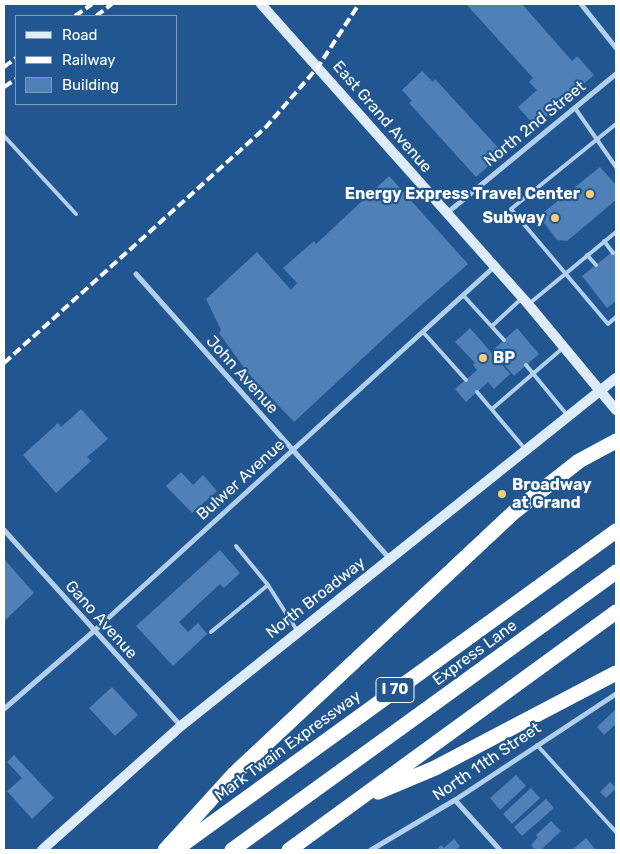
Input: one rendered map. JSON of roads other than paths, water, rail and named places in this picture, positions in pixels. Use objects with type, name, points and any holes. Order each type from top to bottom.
[{"type":"highway","points":[[165,850],[234,774],[514,512],[579,461],[616,441]]},
{"type":"highway","name":"Mark Twain Expressway","points":[[175,850],[616,531]]},
{"type":"highway","name":"Express Lane","points":[[232,850],[616,572]]},
{"type":"highway","points":[[289,850],[616,612]]},
{"type":"highway","points":[[356,801],[435,768],[616,673]]},
{"type":"main road","name":"East Grand Avenue","points":[[261,4],[525,301],[616,410]]},
{"type":"main road","name":"North Broadway","points":[[42,850],[180,726],[616,378]]},
{"type":"street","points":[[581,4],[616,48]]},
{"type":"street","name":"North 2nd Street","points":[[447,213],[616,74]]},
{"type":"street","name":"Bulwer Avenue","points":[[4,709],[94,631],[494,267]]},
{"type":"street","name":"John Avenue","points":[[136,274],[390,559]]},
{"type":"street","name":"Gano Avenue","points":[[4,530],[180,726]]},
{"type":"street","name":"North 11th Street","points":[[372,850],[455,800],[537,744],[616,694]]},
{"type":"street","points":[[455,800],[500,850]]},
{"type":"lane","points":[[574,108],[616,167]]},
{"type":"lane","points":[[616,124],[595,139],[511,209],[608,324],[616,317]]},
{"type":"lane","points":[[4,136],[76,214]]},
{"type":"lane","points":[[492,326],[616,232]]},
{"type":"lane","points":[[604,241],[613,252]]},
{"type":"lane","points":[[587,255],[596,266]]},
{"type":"lane","points":[[463,295],[504,340]]},
{"type":"lane","points":[[423,332],[466,380]]},
{"type":"lane","points":[[492,409],[564,347]]},
{"type":"lane","points":[[526,366],[569,416]]},
{"type":"lane","points":[[477,392],[527,450]]},
{"type":"lane","points":[[236,546],[268,585],[298,632]]},
{"type":"lane","points":[[211,632],[268,585]]},
{"type":"lane","points":[[537,744],[616,832]]},
{"type":"railway","points":[[76,15],[92,4]]},
{"type":"railway","points":[[97,15],[112,4]]},
{"type":"railway","points":[[4,363],[266,127],[318,67],[359,4]]},
{"type":"railway","points":[[4,67],[15,59]]},
{"type":"railway","points":[[4,87],[15,80]]},
{"type":"place","name":"Energy Express Travel Center","points":[[590,194]]},
{"type":"place","name":"Subway","points":[[555,218]]},
{"type":"place","name":"BP","points":[[483,358]]},
{"type":"place","name":"Broadway at Grand","points":[[502,494]]}]
